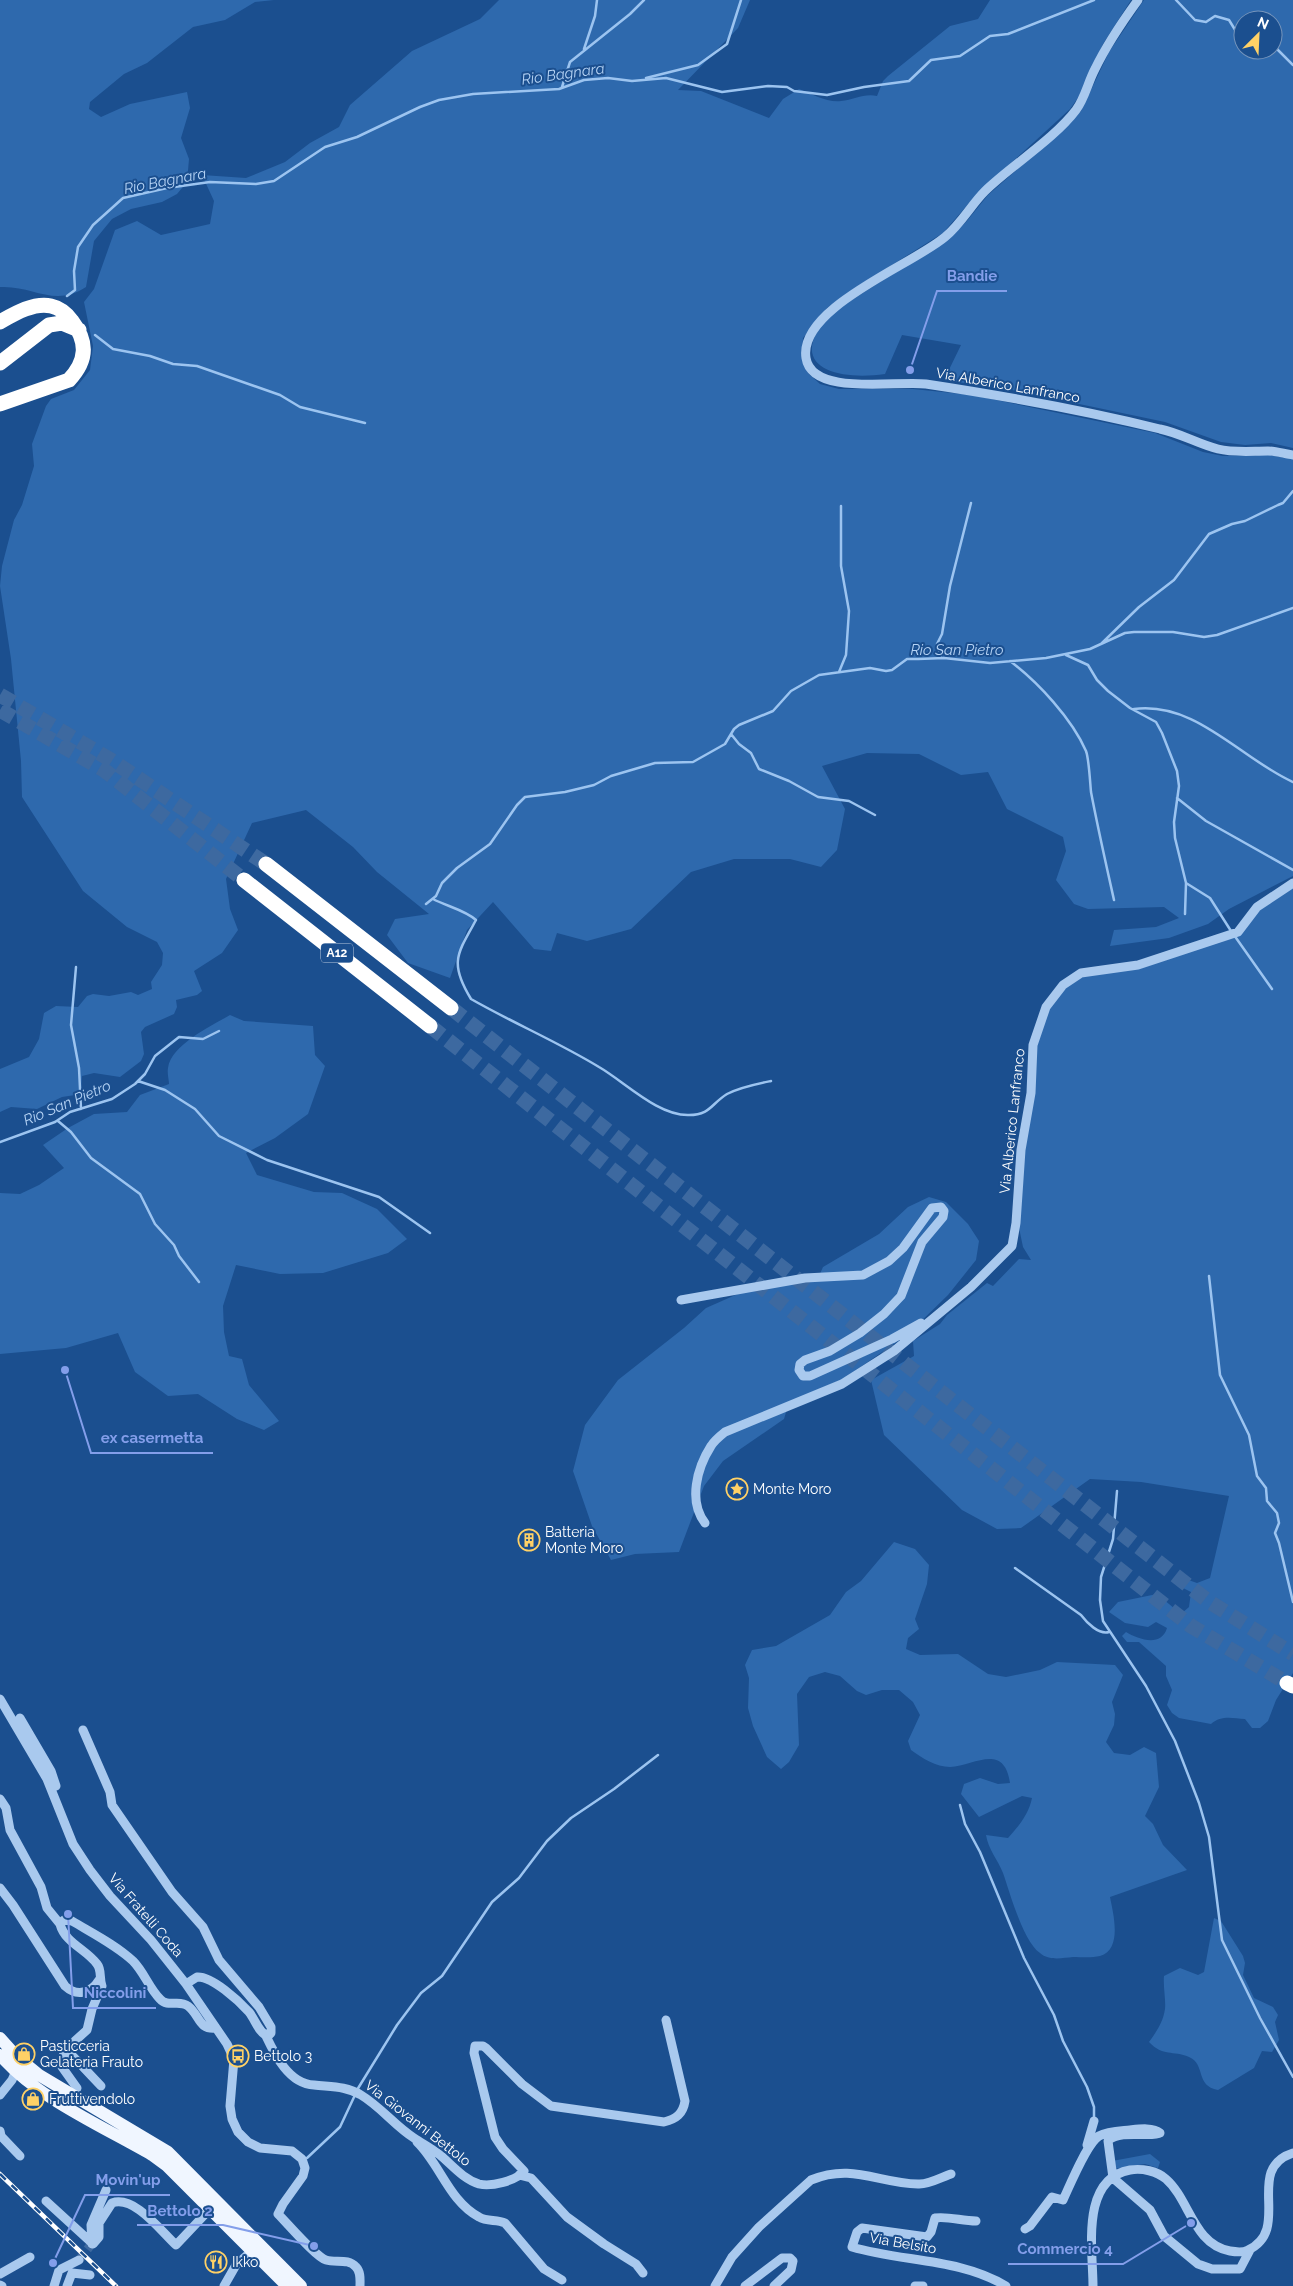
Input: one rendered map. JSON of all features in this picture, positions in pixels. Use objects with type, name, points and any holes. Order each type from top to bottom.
[{"type":"highway","points":[[0,404],[69,380],[77,372],[82,359],[83,343],[79,330],[66,313],[50,306],[30,307],[1,321]]},
{"type":"highway","points":[[0,363],[50,325],[62,323],[79,330]]},
{"type":"highway","name":"A12","points":[[266,864],[451,1008]]},
{"type":"highway","name":"A12","points":[[244,880],[430,1026]]},
{"type":"main road","points":[[0,2038],[17,2057],[39,2075],[168,2152],[301,2286]]},
{"type":"main road","points":[[0,2055],[16,2072],[46,2094],[152,2155],[167,2166],[287,2286]]},
{"type":"street","name":"Via Alberico Lanfranco","points":[[1138,0],[1105,50],[1077,108],[1063,124],[984,193],[945,237],[849,296],[830,311],[809,335],[805,345],[806,360],[820,377],[839,384],[922,384],[984,393],[1163,429],[1219,449],[1245,452],[1270,451],[1293,456]]},
{"type":"street","name":"Via Alberico Lanfranco","points":[[939,1313],[971,1287],[1012,1246],[1021,1150],[1031,1094],[1033,1045],[1046,1007],[1063,985],[1081,973],[1138,965],[1238,932],[1257,908],[1293,883]]},
{"type":"street","points":[[681,1300],[806,1278],[863,1275],[889,1261],[903,1248],[932,1208],[938,1206],[944,1210],[944,1217],[922,1242],[901,1296],[884,1314],[860,1333],[830,1351],[805,1360],[800,1364],[799,1370],[803,1376],[810,1376],[892,1339],[939,1313]]},
{"type":"street","points":[[705,1523],[699,1515],[695,1500],[698,1474],[711,1445],[725,1432],[842,1384],[894,1351],[939,1313]]},
{"type":"street","name":"Via Fratelli Coda","points":[[0,1700],[48,1779],[73,1844],[90,1870],[110,1896],[151,1940],[186,1984],[216,2028]]},
{"type":"street","name":"Via Fratelli Coda","points":[[20,1718],[51,1771],[65,1809],[61,1816]]},
{"type":"street","name":"Via Giovanni Bettolo","points":[[82,1730],[110,1792],[112,1805],[172,1892],[203,1927],[219,1960],[263,2013],[271,2027],[271,2033],[266,2036]]},
{"type":"street","points":[[0,1799],[6,1808],[10,1830],[41,1887],[47,1908],[60,1924],[67,1938],[98,1964],[101,1974],[94,1988],[74,1993],[64,1986],[13,1905],[0,1888]]},
{"type":"street","points":[[60,1924],[64,1920],[72,1921],[126,1955],[143,1974],[160,1999],[170,2004],[179,2002],[185,2004],[203,2026],[208,2029],[216,2028],[234,2059],[230,2106],[232,2119],[238,2132],[248,2142],[260,2148],[295,2153],[304,2163],[303,2176],[278,2214],[309,2245],[316,2255],[326,2260],[347,2262],[356,2268],[360,2277],[360,2286]]},
{"type":"street","name":"Via Giovanni Bettolo","points":[[186,1984],[201,1976],[214,1982],[248,2012],[266,2036],[278,2060],[296,2078],[304,2084],[339,2086],[356,2092],[375,2104],[414,2138],[428,2145],[461,2174],[477,2184],[494,2185],[519,2175]]},
{"type":"street","points":[[77,2088],[62,2067],[62,2060],[66,2049],[87,2030],[92,2009],[102,1986],[99,1980]]},
{"type":"street","points":[[519,2175],[523,2173],[523,2168],[502,2149],[495,2137],[474,2053],[475,2046],[486,2048],[522,2084],[551,2106],[664,2122],[678,2117],[684,2108],[685,2101],[666,2020]]},
{"type":"street","points":[[66,2049],[101,2086]]},
{"type":"street","points":[[0,2095],[16,2072]]},
{"type":"street","points":[[1086,2153],[1094,2121]]},
{"type":"street","points":[[1025,2229],[1030,2226],[1052,2197],[1063,2200],[1093,2141],[1101,2135],[1139,2128],[1159,2132],[1160,2134],[1156,2136],[1141,2133],[1109,2138],[1113,2178],[1150,2210],[1164,2236],[1198,2264],[1212,2269],[1240,2269],[1250,2250],[1262,2240],[1271,2221],[1272,2207],[1269,2187],[1272,2171],[1285,2156],[1293,2153]]},
{"type":"street","points":[[0,2131],[1,2136],[20,2156]]},
{"type":"street","points":[[414,2138],[423,2147],[447,2186],[470,2212],[482,2219],[505,2222],[544,2269],[562,2280]]},
{"type":"street","points":[[1093,2286],[1094,2206],[1101,2192],[1113,2178],[1132,2170],[1143,2170],[1160,2174],[1173,2186],[1202,2233],[1212,2244],[1241,2252],[1250,2250]]},
{"type":"street","points":[[714,2286],[720,2280],[732,2257],[759,2227],[811,2180],[822,2175],[846,2172],[920,2185],[952,2174]]},
{"type":"street","points":[[519,2175],[531,2178],[567,2217],[636,2264],[643,2273]]},
{"type":"street","points":[[91,2245],[91,2225],[106,2190]]},
{"type":"street","points":[[46,2201],[91,2245]]},
{"type":"street","points":[[91,2245],[98,2237],[99,2223],[112,2203],[124,2201],[136,2206],[176,2245],[210,2209]]},
{"type":"street","name":"Via Belsito","points":[[976,2221],[944,2217],[935,2218],[932,2232],[927,2237],[862,2228],[857,2232],[852,2247],[950,2266],[995,2279],[1006,2286]]},
{"type":"street","points":[[224,2286],[236,2265],[252,2251]]},
{"type":"street","points":[[0,2274],[30,2257]]},
{"type":"street","points":[[745,2286],[782,2258],[790,2258],[793,2261],[792,2268],[774,2286]]},
{"type":"street","points":[[54,2286],[59,2270],[79,2260]]},
{"type":"street","points":[[67,2286],[72,2273],[90,2275]]},
{"type":"street","points":[[915,2286],[923,2286]]},
{"type":"shaded area","points":[[0,0],[274,0],[255,2],[225,20],[193,27],[147,63],[124,74],[90,102],[89,109],[101,117],[130,104],[187,92],[190,108],[181,138],[189,159],[187,182],[177,194],[162,202],[131,209],[112,219],[94,241],[86,287],[64,296],[53,296],[12,287],[0,287]]},
{"type":"shaded area","points":[[499,0],[750,0],[738,28],[678,90],[701,91],[769,118],[783,99],[799,89],[831,101],[868,95],[877,96],[883,81],[888,76],[950,26],[978,19],[990,0],[1131,0],[1103,44],[1082,92],[1070,109],[976,195],[943,233],[847,293],[827,308],[803,338],[802,355],[808,373],[820,384],[839,389],[913,389],[972,395],[1155,433],[1203,452],[1223,456],[1269,455],[1293,459],[1293,876],[1229,909],[1208,924],[1169,938],[1110,946],[1114,930],[1156,927],[1179,918],[1164,907],[1088,909],[1074,904],[1056,880],[1066,851],[1063,837],[1007,809],[988,772],[961,775],[919,754],[867,753],[822,766],[845,809],[837,850],[821,867],[790,859],[734,859],[691,872],[631,929],[587,941],[557,933],[551,951],[534,949],[493,902],[467,930],[450,978],[408,963],[387,935],[395,919],[429,914],[377,872],[353,847],[306,810],[252,823],[226,879],[230,909],[238,930],[222,953],[194,971],[202,991],[197,995],[176,1000],[177,1007],[174,1014],[145,1027],[141,1032],[144,1054],[141,1061],[120,1077],[94,1073],[82,1076],[81,1091],[75,1095],[62,1097],[37,1109],[11,1107],[0,1112],[0,1069],[29,1057],[39,1039],[44,1013],[56,1006],[78,1007],[87,996],[93,994],[109,996],[131,992],[138,995],[152,989],[151,982],[162,965],[163,953],[157,942],[127,927],[83,891],[22,797],[21,761],[11,659],[0,586],[2,566],[14,520],[22,505],[34,466],[32,444],[46,406],[51,399],[74,390],[90,370],[93,346],[84,302],[94,289],[115,230],[137,221],[161,235],[210,224],[214,201],[202,175],[246,178],[285,162],[310,143],[339,127],[350,105],[412,51],[480,19]]},
{"type":"shaded area","points":[[1144,0],[1293,0],[1293,448],[1271,443],[1245,445],[1221,442],[1165,422],[1012,390],[944,380],[961,345],[902,335],[885,374],[867,376],[834,372],[822,366],[814,358],[812,346],[817,331],[831,313],[947,240],[966,222],[988,195],[1067,126],[1081,111],[1109,52]]},
{"type":"shaded area","points":[[1293,886],[1293,1673],[1276,1700],[1268,1721],[1260,1728],[1252,1728],[1245,1719],[1223,1718],[1211,1724],[1179,1718],[1172,1713],[1167,1705],[1172,1690],[1166,1676],[1166,1666],[1139,1642],[1127,1642],[1122,1636],[1126,1632],[1143,1639],[1155,1640],[1164,1634],[1167,1628],[1156,1622],[1148,1627],[1125,1623],[1109,1612],[1118,1602],[1157,1594],[1181,1614],[1189,1607],[1191,1592],[1177,1585],[1177,1576],[1197,1583],[1210,1578],[1229,1496],[1141,1482],[1090,1479],[1021,1528],[997,1529],[962,1510],[884,1435],[871,1380],[914,1356],[913,1341],[940,1324],[947,1315],[987,1283],[993,1286],[1019,1259],[1031,1260],[1023,1247],[1018,1223],[1035,1045],[1048,1008],[1065,986],[1082,975],[1138,967],[1239,933],[1259,909]]},
{"type":"shaded area","points":[[230,1015],[244,1021],[313,1026],[315,1055],[325,1066],[308,1114],[275,1138],[246,1153],[257,1175],[314,1192],[342,1193],[377,1209],[407,1239],[388,1253],[323,1273],[280,1274],[236,1265],[223,1306],[224,1332],[229,1356],[242,1359],[249,1385],[279,1421],[264,1430],[237,1419],[198,1394],[168,1396],[135,1372],[118,1333],[66,1348],[0,1354],[0,1193],[20,1194],[39,1185],[64,1168],[43,1145],[68,1128],[94,1114],[127,1112],[140,1095],[169,1084],[168,1068],[176,1052],[193,1037]]},
{"type":"shaded area","points":[[929,1197],[946,1202],[968,1224],[979,1241],[976,1260],[948,1295],[907,1335],[843,1379],[789,1402],[784,1419],[723,1461],[704,1486],[679,1552],[635,1554],[611,1560],[592,1526],[573,1471],[585,1425],[618,1380],[684,1328],[706,1308],[749,1289],[819,1276],[823,1267],[879,1234],[908,1207]]},
{"type":"shaded area","points":[[894,1542],[915,1549],[929,1565],[927,1584],[915,1619],[919,1629],[908,1638],[906,1649],[920,1655],[958,1654],[988,1674],[1006,1677],[1040,1670],[1057,1662],[1115,1665],[1123,1675],[1112,1702],[1115,1714],[1114,1725],[1106,1742],[1114,1753],[1130,1755],[1144,1747],[1156,1753],[1159,1787],[1145,1816],[1153,1824],[1163,1845],[1187,1870],[1110,1897],[1115,1930],[1114,1938],[1112,1946],[1100,1956],[1051,1958],[1044,1956],[1034,1947],[1023,1928],[1003,1873],[986,1835],[1008,1838],[1026,1815],[1032,1798],[1022,1796],[979,1817],[961,1794],[964,1784],[980,1778],[998,1784],[1010,1783],[1007,1770],[1001,1763],[987,1759],[959,1766],[945,1767],[929,1762],[911,1750],[908,1741],[920,1715],[913,1702],[899,1690],[882,1690],[866,1695],[857,1691],[840,1676],[825,1672],[809,1677],[797,1694],[799,1745],[789,1762],[781,1769],[767,1757],[753,1726],[748,1708],[749,1678],[745,1665],[752,1650],[776,1646],[830,1615],[846,1592],[861,1581]]},
{"type":"shaded area","points":[[1214,1918],[1221,1921],[1243,1956],[1245,1963],[1243,1975],[1254,1998],[1273,2007],[1278,2015],[1275,2022],[1279,2040],[1272,2052],[1262,2051],[1254,2068],[1218,2090],[1206,2084],[1194,2060],[1183,2055],[1159,2050],[1149,2042],[1164,2014],[1164,1976],[1180,1968],[1198,1975],[1204,1972]]},
{"type":"shaded area","points":[[1150,2154],[1160,2162],[1158,2168],[1145,2164],[1114,2169],[1112,2161]]},
{"type":"waterway","points":[[584,49],[595,16],[597,0]]},
{"type":"waterway","points":[[562,87],[570,62],[630,14],[644,0]]},
{"type":"waterway","points":[[646,78],[698,65],[727,44],[741,0]]},
{"type":"waterway","name":"Rio Bagnara","points":[[67,296],[75,290],[74,271],[78,247],[93,225],[123,198],[167,188],[210,182],[256,184],[274,181],[325,147],[357,137],[439,100],[473,94],[559,89],[584,80],[608,78],[632,81],[666,78],[722,92],[768,86],[787,87],[794,91],[827,95],[864,87],[909,81],[931,60],[960,56],[990,36],[1008,34],[1094,0]]},
{"type":"waterway","points":[[1176,0],[1195,20],[1206,22],[1215,16],[1229,20],[1233,26]]},
{"type":"waterway","points":[[1283,55],[1293,65]]},
{"type":"waterway","points":[[95,335],[113,349],[150,356],[173,364],[197,366],[280,395],[300,407],[365,423]]},
{"type":"waterway","name":"Rio San Pietro","points":[[1101,644],[1139,607],[1174,580],[1209,534],[1232,524],[1245,521],[1283,503],[1293,491]]},
{"type":"waterway","points":[[941,658],[937,644],[942,634],[950,586],[971,503]]},
{"type":"waterway","points":[[839,672],[846,655],[849,611],[841,566],[841,506]]},
{"type":"waterway","name":"Rio San Pietro","points":[[426,904],[436,896],[442,883],[457,868],[490,844],[517,805],[525,797],[565,792],[594,785],[611,776],[655,763],[693,762],[725,744],[734,729],[739,725],[773,711],[791,691],[819,675],[870,668],[886,671],[892,670],[907,659],[944,658],[990,663],[1046,658],[1090,649],[1125,633],[1134,632],[1173,632],[1204,637],[1217,635],[1293,608]]},
{"type":"waterway","points":[[1066,655],[1088,665],[1097,680],[1108,691],[1130,708],[1156,722],[1162,733],[1177,771],[1179,786],[1174,822],[1175,838],[1186,883],[1185,914]]},
{"type":"waterway","points":[[1010,661],[1043,690],[1072,726],[1086,751],[1091,792],[1114,900]]},
{"type":"waterway","points":[[1134,709],[1157,709],[1178,714],[1198,723],[1274,772],[1293,782]]},
{"type":"waterway","points":[[731,734],[739,744],[751,753],[759,769],[789,781],[818,797],[849,801],[875,815]]},
{"type":"waterway","points":[[1177,798],[1206,821],[1293,870]]},
{"type":"waterway","points":[[1186,883],[1210,898],[1231,931]]},
{"type":"waterway","points":[[433,899],[461,911],[476,920],[460,950],[458,959],[460,976],[471,999],[583,1058],[609,1073],[654,1104],[677,1114],[696,1115],[706,1111],[727,1094],[748,1086],[771,1081]]},
{"type":"waterway","points":[[1234,935],[1272,989]]},
{"type":"waterway","points":[[76,967],[71,1025],[79,1068],[81,1109]]},
{"type":"waterway","name":"Rio San Pietro","points":[[0,1142],[55,1122],[70,1112],[112,1099],[135,1084],[145,1074],[155,1056],[179,1037],[203,1039],[219,1031]]},
{"type":"waterway","points":[[138,1081],[165,1090],[195,1109],[219,1136],[267,1160],[379,1197],[430,1233]]},
{"type":"waterway","points":[[58,1121],[71,1132],[91,1158],[140,1194],[155,1224],[174,1245],[179,1256],[199,1282]]},
{"type":"waterway","points":[[1209,1276],[1220,1375],[1249,1435],[1257,1476],[1266,1488],[1267,1501],[1277,1513],[1279,1523],[1275,1533],[1293,1602]]},
{"type":"waterway","points":[[1117,1491],[1113,1539],[1101,1577],[1100,1600],[1103,1621],[1146,1686],[1175,1741],[1199,1803],[1209,1837],[1222,1940],[1260,2018],[1293,2077]]},
{"type":"waterway","points":[[1015,1568],[1081,1615],[1094,1628],[1101,1632],[1109,1632]]},
{"type":"waterway","points":[[357,2090],[397,2025],[421,1993],[442,1976],[492,1902],[519,1878],[547,1841],[571,1818],[614,1789],[658,1755]]},
{"type":"waterway","points":[[960,1805],[965,1824],[980,1852],[1024,1958],[1054,2015],[1063,2041],[1087,2087],[1094,2107],[1094,2120]]},
{"type":"waterway","points":[[307,2158],[340,2127],[355,2095]]},
{"type":"tunnel","points":[[0,695],[111,760],[266,864]]},
{"type":"tunnel","points":[[0,710],[104,770],[244,880]]},
{"type":"tunnel","points":[[451,1008],[1208,1601],[1293,1654]]},
{"type":"tunnel","points":[[430,1026],[1191,1626],[1287,1683]]},
{"type":"tunnel","points":[[79,2260],[90,2246]]},
{"type":"railway","points":[[0,2174],[116,2286]]},
{"type":"place","name":"Bandie","points":[[910,370]]},
{"type":"place","name":"ex casermetta","points":[[65,1370]]},
{"type":"place","name":"Monte Moro","points":[[737,1489]]},
{"type":"place","name":"Batteria Monte Moro","points":[[529,1540]]},
{"type":"place","name":"Niccolini","points":[[68,1914]]},
{"type":"place","name":"Pasticceria Gelateria Frauto","points":[[24,2054]]},
{"type":"place","name":"Bettolo 3","points":[[238,2056]]},
{"type":"place","name":"Fruttivendolo","points":[[33,2099]]},
{"type":"place","name":"Commercio 4","points":[[1191,2223]]},
{"type":"place","name":"Bettolo 2","points":[[314,2246]]},
{"type":"place","name":"Ikko","points":[[216,2262]]},
{"type":"place","name":"Movin'up","points":[[53,2263]]}]
